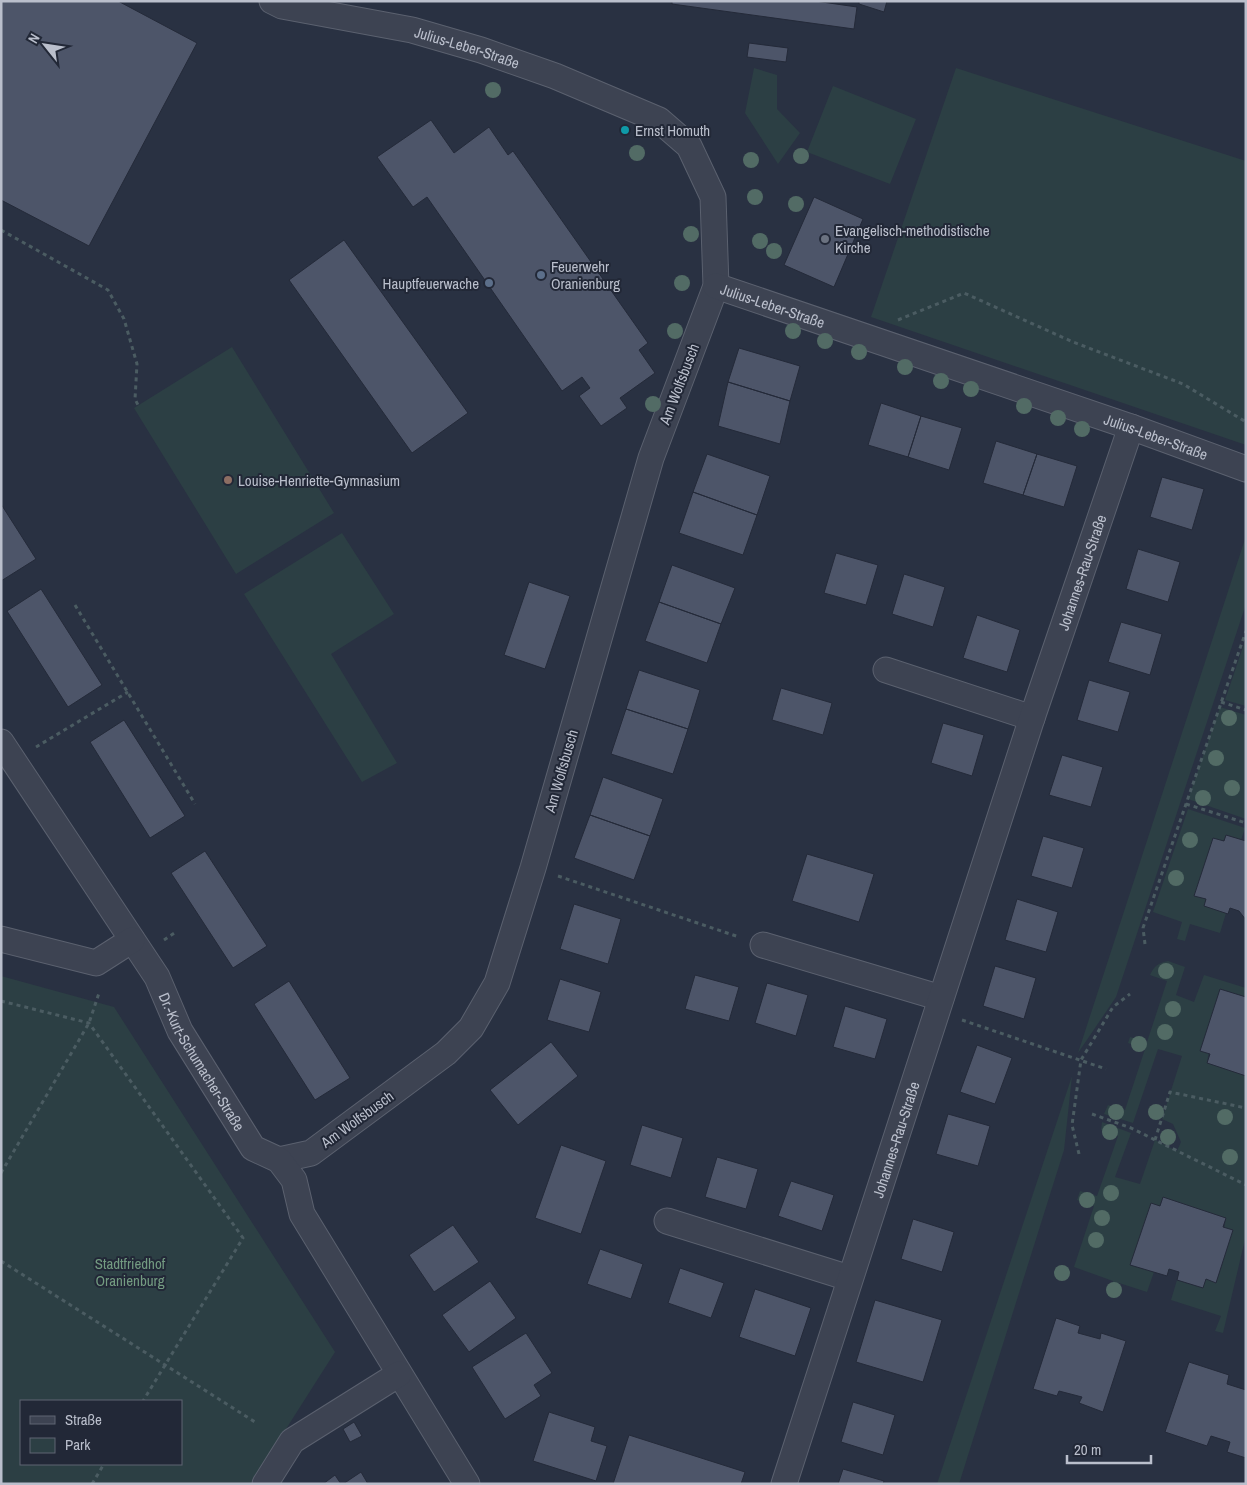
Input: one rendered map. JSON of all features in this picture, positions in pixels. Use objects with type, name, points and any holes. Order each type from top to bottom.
[{"type":"street","name":"Julius-Leber-Straße","points":[[272,1],[282,6],[412,30],[481,50],[555,76],[659,120],[689,146],[713,197],[716,286],[1131,427],[1246,469]]},
{"type":"street","name":"Am Wolfsbusch","points":[[279,1160],[311,1153],[446,1053],[471,1028],[497,983],[533,868],[651,458],[716,286]]},
{"type":"street","name":"Johannes-Rau-Straße","points":[[784,1484],[849,1278],[1032,718],[1131,427]]},
{"type":"street","points":[[886,670],[1032,718]]},
{"type":"street","name":"Dr.-Kurt-Schumacher-Straße","points":[[7,751],[157,977],[180,1031],[253,1148],[279,1160],[294,1180],[302,1214],[468,1484]]},
{"type":"street","points":[[1,939],[96,963],[132,940]]},
{"type":"street","points":[[763,946],[939,1005]]},
{"type":"street","points":[[667,1221],[849,1278]]},
{"type":"street","points":[[265,1484],[292,1441],[399,1374]]},
{"type":"path","points":[[1,230],[108,290],[124,319],[137,364],[135,398],[138,405]]},
{"type":"path","points":[[861,335],[964,293],[1073,342],[1183,384],[1246,422]]},
{"type":"path","points":[[75,605],[195,804]]},
{"type":"path","points":[[1145,944],[1142,928],[1246,631]]},
{"type":"path","points":[[7,751],[128,692]]},
{"type":"path","points":[[1221,702],[1246,710]]},
{"type":"path","points":[[1186,804],[1246,823]]},
{"type":"path","points":[[533,868],[763,946]]},
{"type":"path","points":[[1,1173],[89,1023],[99,992]]},
{"type":"path","points":[[1079,1154],[1072,1125],[1081,1060],[1113,1008],[1130,994]]},
{"type":"path","points":[[1,1001],[89,1023],[243,1238],[143,1400]]},
{"type":"path","points":[[939,1005],[1106,1069]]},
{"type":"path","points":[[1155,1140],[1170,1092],[1246,1108]]},
{"type":"path","points":[[1092,1114],[1132,1128],[1246,1185]]},
{"type":"path","points":[[1,1261],[255,1422]]},
{"type":"path","points":[[92,1484],[103,1465]]},
{"type":"green space","points":[[754,68],[777,75],[777,109],[800,133],[778,164],[745,113]]},
{"type":"green space","points":[[956,68],[1246,161],[1246,445],[871,317]]},
{"type":"green space","points":[[833,86],[916,119],[890,184],[807,152]]},
{"type":"green space","points":[[232,347],[334,513],[236,574],[134,408]]},
{"type":"green space","points":[[342,533],[394,614],[331,654],[397,763],[362,782],[244,594]]},
{"type":"green space","points":[[1246,536],[1246,604],[1116,997],[1078,1053]]},
{"type":"green space","points":[[1246,638],[1246,706],[1225,700]]},
{"type":"green space","points":[[1220,707],[1246,715],[1246,819],[1188,799]]},
{"type":"green space","points":[[1188,809],[1245,828],[1241,840],[1226,835],[1195,896],[1206,899],[1204,906],[1226,913],[1220,933],[1190,924],[1185,941],[1177,939],[1182,922],[1153,912]]},
{"type":"green space","points":[[1168,961],[1185,967],[1176,995],[1194,1002],[1204,975],[1246,988],[1246,997],[1220,989],[1207,1062],[1246,1076],[1246,1235],[1223,1333],[1215,1331],[1221,1316],[1171,1300],[1177,1280],[1203,1288],[1206,1279],[1215,1282],[1226,1218],[1163,1198],[1131,1265],[1154,1272],[1147,1292],[1119,1283],[1114,1298],[1108,1296],[1113,1281],[1074,1267],[1094,1206],[1077,1200],[1080,1191],[1097,1196],[1118,1136],[1101,1130],[1102,1122],[1131,1133],[1115,1177],[1140,1184],[1155,1140],[1177,1151],[1181,1142],[1173,1124],[1162,1119],[1182,1056],[1158,1049],[1133,1123],[1104,1114],[1108,1105],[1125,1110],[1145,1049],[1128,1043],[1130,1037],[1147,1042],[1167,981],[1150,975],[1157,965]]},
{"type":"green space","name":"Stadtfriedhof Oranienburg","points":[[1,976],[114,1007],[335,1352],[251,1484],[1,1484]]},
{"type":"green space","points":[[1072,1076],[1064,1150],[959,1484],[937,1484]]},
{"type":"building","points":[[1,1],[118,1],[197,43],[89,246],[1,200]]},
{"type":"building","points":[[672,1],[815,1],[857,7],[854,29],[672,4]]},
{"type":"building","points":[[859,1],[887,1],[884,12],[859,4]]},
{"type":"building","points":[[749,43],[788,48],[786,62],[747,57]]},
{"type":"building","name":"Feuerwehr Oranienburg","points":[[431,120],[454,153],[489,127],[508,155],[513,151],[648,343],[639,350],[655,373],[620,398],[627,408],[601,426],[579,396],[590,388],[582,377],[562,391],[427,197],[413,207],[377,157]]},
{"type":"building","name":"Evangelisch-methodistische Kirche","points":[[814,197],[863,219],[834,287],[784,265]]},
{"type":"building","points":[[344,240],[468,413],[412,453],[289,280]]},
{"type":"building","points":[[739,348],[800,366],[790,401],[728,382]]},
{"type":"building","points":[[728,382],[790,401],[780,444],[718,426]]},
{"type":"building","points":[[881,403],[921,416],[908,457],[868,445]]},
{"type":"building","points":[[921,416],[962,428],[949,470],[908,457]]},
{"type":"building","points":[[996,441],[1037,454],[1023,495],[983,483]]},
{"type":"building","points":[[707,454],[770,476],[757,515],[693,492]]},
{"type":"building","points":[[1037,454],[1077,466],[1064,507],[1023,495]]},
{"type":"building","points":[[1162,477],[1204,489],[1192,530],[1150,517]]},
{"type":"building","points":[[693,492],[757,515],[743,555],[679,533]]},
{"type":"building","points":[[1,504],[36,559],[1,581]]},
{"type":"building","points":[[1138,549],[1180,562],[1168,602],[1126,589]]},
{"type":"building","points":[[836,553],[878,565],[866,605],[824,593]]},
{"type":"building","points":[[672,565],[735,588],[721,624],[659,602]]},
{"type":"building","points":[[904,574],[945,587],[933,627],[892,614]]},
{"type":"building","points":[[529,582],[570,596],[545,669],[504,655]]},
{"type":"building","points":[[41,589],[102,685],[68,707],[7,611]]},
{"type":"building","points":[[659,602],[721,624],[707,663],[645,641]]},
{"type":"building","points":[[977,615],[1020,630],[1007,672],[963,658]]},
{"type":"building","points":[[1121,622],[1162,634],[1150,675],[1108,662]]},
{"type":"building","points":[[639,670],[700,690],[688,729],[626,709]]},
{"type":"building","points":[[1089,680],[1130,692],[1118,732],[1077,720]]},
{"type":"building","points":[[781,688],[832,703],[823,735],[772,720]]},
{"type":"building","points":[[626,709],[688,729],[673,774],[611,754]]},
{"type":"building","points":[[124,720],[185,816],[150,838],[90,742]]},
{"type":"building","points":[[943,723],[984,735],[972,776],[931,763]]},
{"type":"building","points":[[1062,755],[1103,767],[1091,807],[1049,795]]},
{"type":"building","points":[[603,777],[663,799],[650,836],[590,815]]},
{"type":"building","points":[[590,815],[650,836],[634,880],[574,858]]},
{"type":"building","points":[[1226,835],[1246,841],[1246,920],[1239,911],[1230,908],[1228,914],[1204,906],[1206,899],[1194,896],[1213,838],[1224,841]]},
{"type":"building","points":[[1043,836],[1084,848],[1072,888],[1031,876]]},
{"type":"building","points":[[205,851],[267,946],[233,968],[171,873]]},
{"type":"building","points":[[807,854],[874,874],[859,922],[792,901]]},
{"type":"building","points":[[1017,899],[1058,912],[1046,952],[1005,940]]},
{"type":"building","points":[[574,904],[621,919],[608,964],[560,949]]},
{"type":"building","points":[[995,966],[1036,978],[1024,1019],[983,1006]]},
{"type":"building","points":[[695,975],[739,987],[729,1021],[685,1009]]},
{"type":"building","points":[[560,979],[601,992],[589,1032],[547,1020]]},
{"type":"building","points":[[289,981],[350,1078],[315,1100],[254,1004]]},
{"type":"building","points":[[767,983],[808,995],[796,1036],[755,1023]]},
{"type":"building","points":[[1220,989],[1246,997],[1246,1076],[1207,1063],[1210,1054],[1200,1051]]},
{"type":"building","points":[[845,1006],[887,1019],[875,1059],[833,1047]]},
{"type":"building","points":[[551,1042],[578,1076],[518,1125],[490,1090]]},
{"type":"building","points":[[977,1045],[1012,1058],[995,1104],[960,1092]]},
{"type":"building","points":[[948,1114],[990,1126],[978,1166],[936,1154]]},
{"type":"building","points":[[642,1125],[683,1138],[671,1178],[630,1165]]},
{"type":"building","points":[[561,1145],[606,1161],[581,1234],[535,1218]]},
{"type":"building","points":[[717,1157],[758,1169],[746,1209],[705,1197]]},
{"type":"building","points":[[791,1181],[834,1195],[822,1231],[778,1216]]},
{"type":"building","points":[[1163,1197],[1226,1218],[1223,1227],[1233,1230],[1216,1283],[1206,1279],[1203,1288],[1177,1280],[1179,1272],[1169,1269],[1167,1276],[1130,1265],[1151,1203],[1160,1206]]},
{"type":"building","points":[[913,1219],[954,1232],[942,1272],[901,1259]]},
{"type":"building","points":[[453,1225],[479,1262],[434,1292],[409,1255]]},
{"type":"building","points":[[600,1249],[643,1264],[631,1299],[587,1284]]},
{"type":"building","points":[[680,1268],[724,1283],[711,1318],[668,1303]]},
{"type":"building","points":[[490,1281],[516,1318],[469,1352],[442,1315]]},
{"type":"building","points":[[755,1289],[811,1308],[795,1356],[739,1337]]},
{"type":"building","points":[[875,1300],[942,1320],[923,1382],[856,1362]]},
{"type":"building","points":[[1056,1318],[1080,1326],[1078,1333],[1100,1339],[1101,1333],[1126,1341],[1103,1412],[1079,1403],[1082,1397],[1059,1391],[1057,1396],[1033,1389]]},
{"type":"building","points":[[526,1333],[552,1373],[534,1385],[541,1396],[505,1419],[472,1367]]},
{"type":"building","points":[[1189,1362],[1229,1375],[1227,1384],[1246,1390],[1246,1458],[1227,1452],[1230,1442],[1211,1436],[1207,1446],[1165,1432]]},
{"type":"building","points":[[853,1402],[895,1415],[883,1455],[841,1442]]},
{"type":"building","points":[[549,1412],[595,1427],[591,1441],[607,1446],[596,1481],[533,1461]]},
{"type":"building","points":[[354,1422],[362,1436],[350,1442],[343,1429]]},
{"type":"building","points":[[629,1435],[745,1472],[741,1484],[613,1484]]},
{"type":"building","points":[[843,1469],[884,1481],[883,1484],[838,1484]]},
{"type":"building","points":[[361,1472],[368,1484],[343,1484]]},
{"type":"building","points":[[335,1475],[341,1484],[323,1484]]},
{"type":"place","name":"Ernst Homuth","points":[[625,130]]},
{"type":"place","name":"Evangelisch-methodistische Kirche","points":[[825,239]]},
{"type":"place","name":"Feuerwehr Oranienburg","points":[[541,275]]},
{"type":"place","name":"Hauptfeuerwache","points":[[489,283]]},
{"type":"place","name":"Louise-Henriette-Gymnasium","points":[[228,480]]}]
